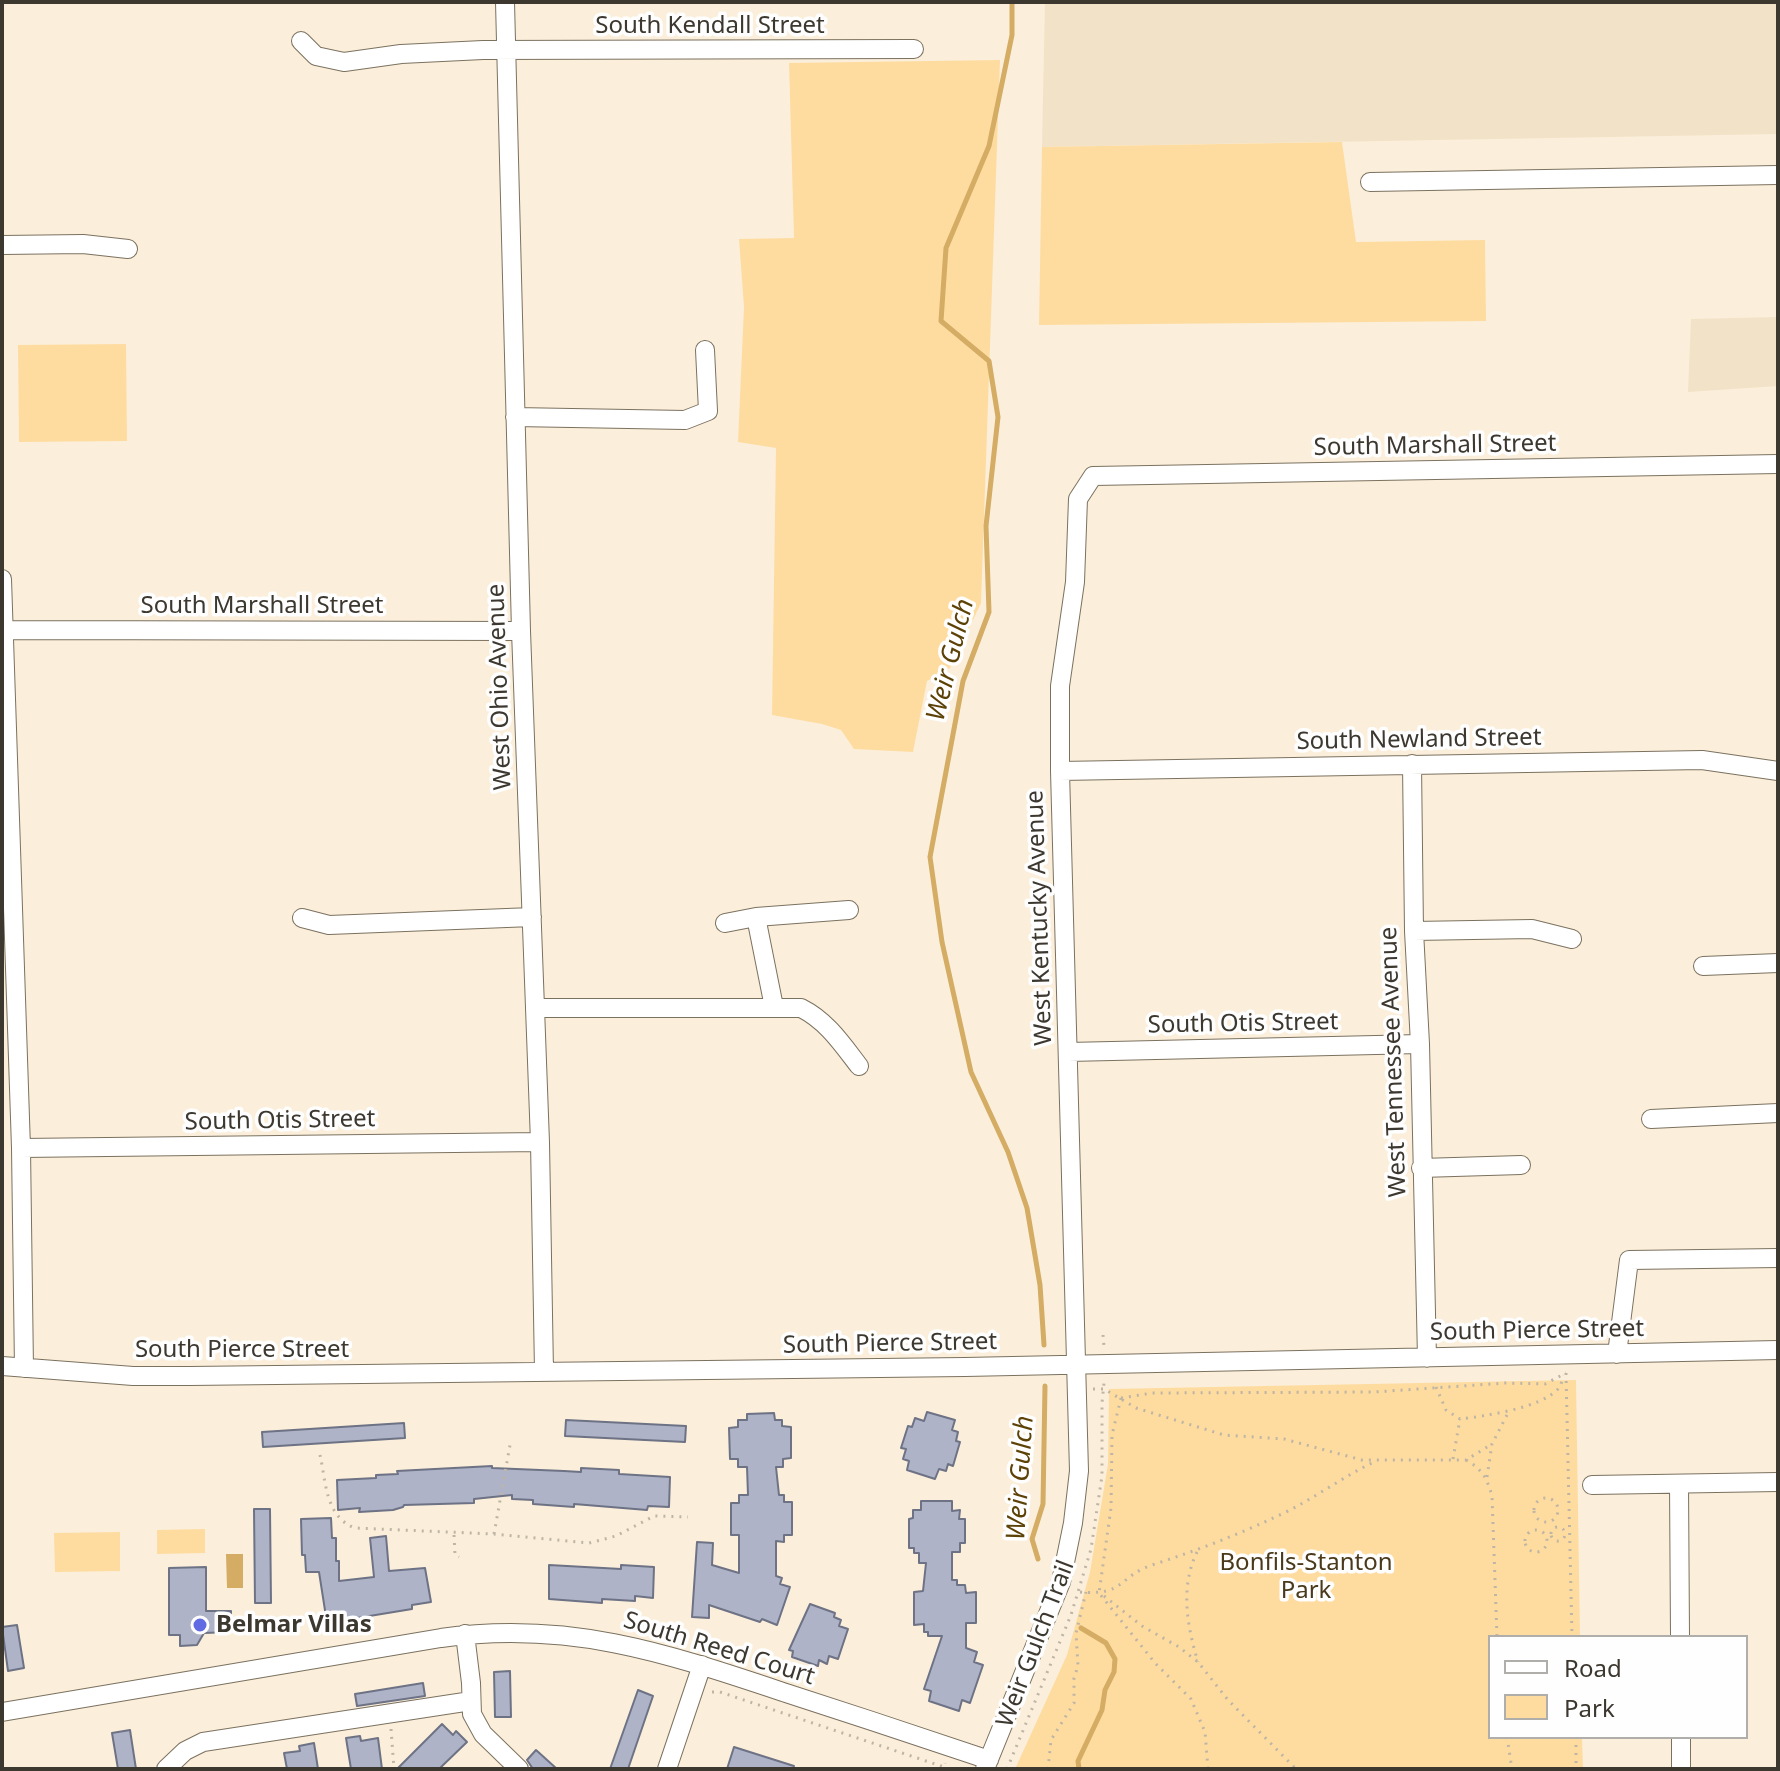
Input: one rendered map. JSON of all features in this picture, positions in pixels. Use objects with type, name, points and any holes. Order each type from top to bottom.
[{"type":"street","name":"West Ohio Avenue","points":[[505,2],[521,631],[540,1142],[544,1371]]},
{"type":"street","name":"South Kendall Street","points":[[301,41],[316,56],[344,62],[401,54],[506,51],[914,49]]},
{"type":"street","points":[[1370,182],[1778,175]]},
{"type":"street","points":[[2,245],[83,244],[128,249]]},
{"type":"street","points":[[515,417],[685,420],[708,411],[705,350]]},
{"type":"street","name":"South Marshall Street","points":[[1093,476],[1778,464]]},
{"type":"street","name":"West Kentucky Avenue","points":[[987,1764],[1051,1610],[1066,1562],[1079,1471],[1060,686],[1075,582],[1078,499],[1093,476]]},
{"type":"street","points":[[2,579],[21,1148],[24,1368]]},
{"type":"street","name":"South Marshall Street","points":[[3,630],[521,631]]},
{"type":"street","name":"South Newland Street","points":[[1060,771],[1702,760],[1778,771]]},
{"type":"street","name":"West Tennessee Avenue","points":[[1412,764],[1427,1358]]},
{"type":"street","points":[[725,923],[756,917],[849,910]]},
{"type":"street","points":[[302,918],[337,925],[532,917]]},
{"type":"street","points":[[756,917],[774,1007]]},
{"type":"street","points":[[1414,931],[1532,929],[1572,939]]},
{"type":"street","points":[[1703,966],[1778,963]]},
{"type":"street","points":[[535,1008],[801,1008],[812,1013],[835,1034],[859,1066]]},
{"type":"street","name":"South Otis Street","points":[[1068,1052],[1420,1044]]},
{"type":"street","points":[[1651,1119],[1778,1113]]},
{"type":"street","name":"South Otis Street","points":[[21,1148],[540,1142]]},
{"type":"street","points":[[1421,1168],[1521,1165]]},
{"type":"street","points":[[1617,1354],[1629,1260],[1778,1258]]},
{"type":"street","name":"South Pierce Street","points":[[2,1366],[124,1375],[190,1376],[1078,1365],[1778,1350]]},
{"type":"street","points":[[1592,1485],[1778,1482]]},
{"type":"street","points":[[1679,1484],[1680,1635]]},
{"type":"street","name":"South Reed Court","points":[[2,1712],[465,1634],[515,1632],[588,1637],[638,1646],[702,1665],[987,1764]]},
{"type":"street","points":[[465,1634],[472,1714],[483,1734],[519,1769]]},
{"type":"street","points":[[667,1769],[702,1665]]},
{"type":"street","points":[[166,1769],[185,1751],[203,1742],[471,1701]]},
{"type":"street","points":[[1681,1739],[1681,1769]]},
{"type":"path","points":[[1121,1398],[1152,1393],[1374,1392],[1545,1384],[1566,1373]]},
{"type":"path","points":[[1487,1479],[1492,1444],[1508,1413],[1518,1406],[1537,1402],[1558,1389],[1566,1373]]},
{"type":"path","points":[[1566,1373],[1572,1635]]},
{"type":"path","points":[[1436,1387],[1446,1410],[1460,1419],[1508,1413]]},
{"type":"path","name":"Weir Gulch Trail","points":[[1007,1769],[1080,1592],[1098,1507],[1104,1389],[1121,1398]]},
{"type":"path","points":[[1121,1398],[1136,1408],[1224,1435],[1284,1439],[1362,1460],[1453,1459],[1466,1460],[1480,1468],[1492,1496],[1497,1635]]},
{"type":"path","points":[[1121,1398],[1112,1435],[1111,1508],[1099,1593],[1155,1663],[1191,1699],[1205,1732],[1208,1769]]},
{"type":"path","points":[[1453,1459],[1460,1419]]},
{"type":"path","points":[[1466,1460],[1492,1444]]},
{"type":"path","points":[[494,1534],[510,1445]]},
{"type":"path","points":[[320,1455],[331,1507],[346,1524],[361,1528],[494,1534],[589,1543],[616,1536],[651,1517],[688,1517]]},
{"type":"path","points":[[1080,1592],[1099,1593],[1114,1589],[1149,1566],[1197,1552],[1291,1509],[1378,1460]]},
{"type":"path","points":[[1542,1499],[1550,1499],[1557,1507],[1555,1517],[1546,1521],[1534,1512],[1534,1506],[1542,1499]]},
{"type":"path","points":[[1532,1530],[1540,1530],[1547,1538],[1545,1548],[1537,1552],[1531,1551],[1524,1543],[1532,1530]]},
{"type":"path","points":[[454,1533],[455,1555],[459,1557]]},
{"type":"path","points":[[1197,1552],[1189,1574],[1187,1601],[1189,1634],[1198,1662]]},
{"type":"path","points":[[1048,1769],[1051,1740],[1074,1703],[1074,1678],[1078,1666],[1076,1633],[1086,1592]]},
{"type":"path","points":[[1099,1593],[1142,1626],[1198,1662],[1228,1700],[1296,1769]]},
{"type":"path","points":[[694,1690],[708,1694],[720,1692],[944,1767]]},
{"type":"path","points":[[390,1714],[394,1769]]},
{"type":"path","points":[[1507,1739],[1512,1769]]},
{"type":"path","points":[[1576,1739],[1576,1769]]},
{"type":"shaded area","points":[[1045,2],[1778,2],[1778,134],[1042,147]]},
{"type":"shaded area","points":[[1778,317],[1778,386],[1688,392],[1691,319]]},
{"type":"shaded area","points":[[226,1554],[243,1554],[243,1588],[227,1588]]},
{"type":"green space","points":[[1000,60],[981,603],[950,668],[927,681],[913,752],[854,749],[841,730],[772,715],[776,448],[738,442],[744,307],[739,239],[794,238],[789,63]]},
{"type":"green space","points":[[1342,142],[1356,242],[1485,240],[1486,321],[1039,325],[1042,147]]},
{"type":"green space","points":[[126,344],[127,441],[19,442],[18,345]]},
{"type":"green space","name":"Bonfils-Stanton Park","points":[[1576,1380],[1580,1635],[1488,1635],[1488,1739],[1582,1739],[1583,1769],[1015,1769],[1067,1655],[1090,1572],[1108,1464],[1109,1389]]},
{"type":"green space","points":[[205,1529],[205,1553],[157,1554],[157,1530]]},
{"type":"green space","points":[[120,1532],[120,1571],[55,1572],[54,1533]]},
{"type":"building","points":[[927,1412],[955,1420],[952,1430],[958,1432],[956,1441],[960,1442],[953,1466],[948,1464],[946,1471],[939,1469],[935,1479],[907,1470],[909,1461],[903,1459],[906,1449],[901,1448],[908,1426],[912,1427],[915,1418],[924,1421]]},
{"type":"building","points":[[774,1413],[775,1420],[782,1420],[782,1426],[791,1427],[791,1458],[783,1459],[783,1467],[776,1467],[779,1495],[784,1495],[784,1502],[792,1502],[792,1535],[784,1535],[784,1542],[776,1541],[776,1576],[782,1578],[780,1584],[790,1587],[777,1625],[709,1605],[709,1618],[692,1617],[697,1542],[713,1543],[712,1565],[739,1573],[739,1535],[731,1535],[731,1503],[739,1503],[739,1495],[748,1495],[747,1467],[738,1467],[738,1459],[730,1459],[729,1428],[738,1427],[738,1420],[747,1420],[747,1414]]},
{"type":"building","points":[[566,1420],[686,1426],[685,1442],[565,1436]]},
{"type":"building","points":[[404,1423],[405,1438],[263,1447],[262,1432]]},
{"type":"building","points":[[492,1466],[581,1472],[581,1468],[619,1470],[619,1474],[670,1477],[669,1507],[648,1506],[647,1510],[533,1504],[533,1500],[512,1499],[512,1495],[474,1499],[474,1503],[404,1505],[393,1510],[338,1510],[337,1480],[376,1478],[376,1475],[398,1474],[397,1471]]},
{"type":"building","points":[[921,1501],[952,1501],[952,1511],[960,1510],[959,1519],[965,1519],[965,1543],[960,1543],[960,1552],[952,1552],[952,1580],[957,1580],[957,1585],[965,1585],[966,1593],[976,1592],[976,1623],[966,1623],[966,1648],[977,1652],[974,1662],[983,1665],[970,1703],[962,1700],[959,1711],[929,1701],[931,1691],[924,1689],[942,1636],[928,1636],[928,1632],[924,1632],[924,1624],[914,1625],[914,1592],[923,1591],[926,1563],[919,1563],[919,1553],[909,1548],[909,1519],[913,1518],[913,1510],[921,1510]]},
{"type":"building","points":[[254,1509],[270,1509],[271,1603],[255,1603]]},
{"type":"building","points":[[331,1518],[332,1538],[336,1538],[336,1561],[339,1561],[339,1581],[374,1577],[370,1538],[386,1536],[389,1571],[425,1568],[431,1602],[412,1605],[412,1609],[327,1623],[319,1572],[306,1572],[301,1519]]},
{"type":"building","points":[[549,1565],[621,1569],[621,1565],[654,1567],[653,1598],[635,1596],[635,1601],[602,1599],[602,1603],[549,1599]]},
{"type":"building","points":[[206,1567],[206,1611],[231,1611],[231,1632],[204,1633],[197,1645],[180,1646],[180,1635],[169,1635],[169,1568]]},
{"type":"building","points":[[810,1604],[835,1613],[834,1617],[841,1620],[839,1626],[848,1629],[838,1659],[829,1656],[827,1664],[819,1660],[818,1666],[792,1657],[793,1651],[789,1650]]},
{"type":"building","points":[[17,1625],[24,1668],[8,1671],[2,1627]]},
{"type":"building","points":[[510,1671],[511,1717],[495,1717],[494,1672]]},
{"type":"building","points":[[423,1683],[425,1696],[357,1706],[355,1694]]},
{"type":"building","points":[[638,1690],[653,1696],[628,1769],[610,1769]]},
{"type":"building","points":[[442,1724],[453,1735],[456,1731],[467,1742],[439,1769],[397,1769]]},
{"type":"building","points":[[130,1730],[136,1769],[118,1769],[112,1733]]},
{"type":"building","points":[[360,1736],[361,1741],[378,1738],[382,1769],[351,1769],[346,1738]]},
{"type":"building","points":[[314,1743],[318,1769],[287,1769],[284,1753],[300,1751],[299,1746]]},
{"type":"building","points":[[734,1747],[794,1766],[793,1769],[727,1769]]},
{"type":"building","points":[[536,1750],[557,1769],[533,1769],[527,1760]]},
{"type":"waterway","name":"Weir Gulch","points":[[1012,2],[1012,35],[989,146],[946,248],[941,321],[989,361],[998,417],[986,526],[989,612],[963,681],[930,857],[942,942],[971,1072],[1008,1152],[1027,1208],[1040,1285],[1044,1345]]},
{"type":"waterway","name":"Weir Gulch","points":[[1038,1559],[1032,1539],[1043,1504],[1045,1386]]},
{"type":"waterway","name":"Weir Gulch","points":[[1079,1769],[1078,1761],[1102,1710],[1115,1659],[1106,1643],[1081,1628]]},
{"type":"place","name":"Belmar Villas","points":[[200,1625]]}]
